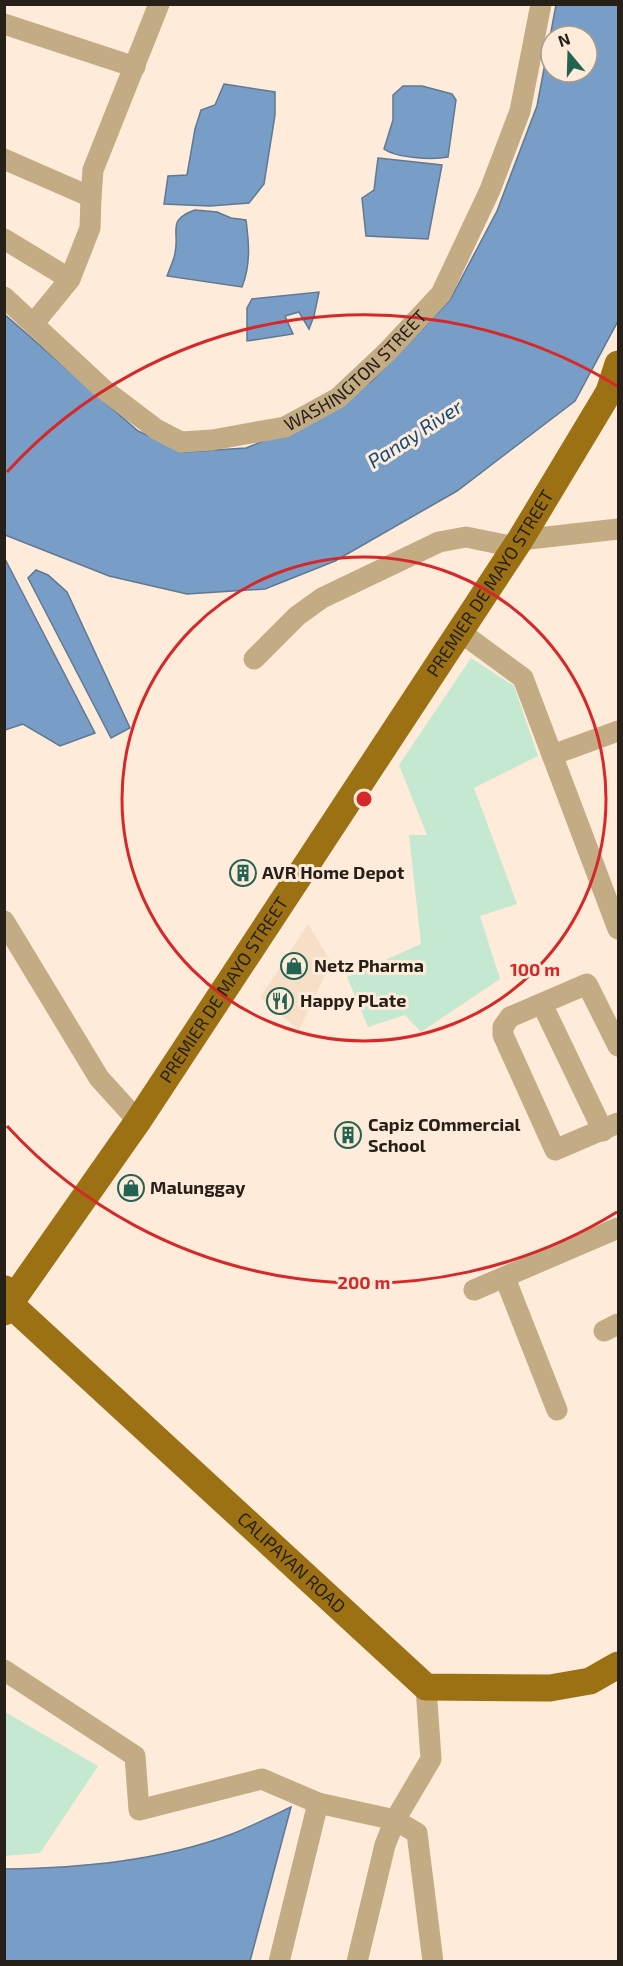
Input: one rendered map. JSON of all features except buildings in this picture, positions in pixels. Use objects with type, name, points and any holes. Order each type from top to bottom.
[{"type":"main road","name":"PREMIER DE MAYO STREET","points":[[6,1302],[138,1121],[517,544],[609,392],[618,364]]},
{"type":"main road","name":"CALIPAYAN ROAD","points":[[6,1302],[426,1687]]},
{"type":"main road","points":[[426,1687],[549,1688],[590,1681],[618,1665]]},
{"type":"street","points":[[34,324],[70,279],[90,228],[93,170],[159,4]]},
{"type":"street","name":"WASHINGTON STREET","points":[[4,297],[102,388],[156,429],[181,442],[212,440],[285,427],[338,398],[387,352],[441,294],[490,190],[520,111],[541,4]]},
{"type":"street","points":[[6,28],[135,67]]},
{"type":"street","points":[[4,159],[91,197]]},
{"type":"street","points":[[4,239],[70,279]]},
{"type":"street","points":[[254,659],[297,616],[322,598],[439,542],[466,537],[517,544],[618,529]]},
{"type":"street","points":[[459,631],[523,678],[618,929]]},
{"type":"street","points":[[552,755],[618,730]]},
{"type":"street","points":[[4,921],[99,1078],[138,1121]]},
{"type":"street","points":[[542,1005],[610,1127],[555,1150],[503,1035],[503,1027],[510,1017],[587,984],[618,1046]]},
{"type":"street","points":[[474,1290],[618,1228]]},
{"type":"street","points":[[505,1278],[557,1410]]},
{"type":"street","points":[[4,1670],[135,1756],[139,1810],[262,1779],[318,1803],[395,1820],[417,1833],[434,1962]]},
{"type":"street","points":[[357,1962],[385,1845],[395,1820],[431,1759],[426,1687]]},
{"type":"street","points":[[279,1962],[318,1803]]},
{"type":"shaded area","points":[[308,924],[331,962],[299,1030],[260,998]]},
{"type":"green space","points":[[471,658],[514,686],[538,756],[474,788],[517,904],[480,916],[500,979],[421,1032],[405,1015],[368,1027],[347,977],[421,944],[409,835],[427,835],[399,765]]},
{"type":"green space","points":[[5,1712],[98,1766],[40,1853],[5,1856]]},
{"type":"water","name":"Panay River","points":[[556,5],[618,5],[618,321],[575,401],[457,491],[335,561],[265,589],[187,594],[109,576],[5,535],[4,314],[138,431],[185,452],[246,448],[308,423],[371,382],[450,300],[497,211],[537,106],[541,84],[599,84],[599,24],[552,24]]},
{"type":"water","points":[[224,84],[275,92],[275,115],[264,184],[249,203],[210,206],[164,204],[168,176],[187,175],[195,129],[201,110],[215,105]]},
{"type":"water","points":[[403,86],[422,86],[452,94],[456,100],[448,157],[415,158],[384,149],[393,120],[393,95]]},
{"type":"water","points":[[378,158],[442,165],[428,239],[366,236],[362,198],[374,190]]},
{"type":"water","points":[[195,210],[217,212],[231,218],[246,220],[248,262],[242,287],[167,276],[174,256],[177,222]]},
{"type":"water","points":[[319,292],[309,329],[299,312],[285,316],[293,334],[247,341],[247,308],[252,299]]},
{"type":"water","points":[[5,559],[95,733],[60,746],[23,724],[5,730]]},
{"type":"water","points":[[36,570],[48,575],[67,592],[130,728],[111,738],[28,578]]},
{"type":"water","points":[[291,1807],[250,1961],[5,1961],[5,1869],[91,1865],[177,1851],[232,1834]]},
{"type":"place","name":"AVR Home Depot","points":[[243,873]]},
{"type":"place","name":"Netz Pharma","points":[[294,966]]},
{"type":"place","name":"Happy PLate","points":[[280,1001]]},
{"type":"place","name":"Capiz COmmercial School","points":[[348,1135]]},
{"type":"place","name":"Malunggay","points":[[131,1188]]}]
